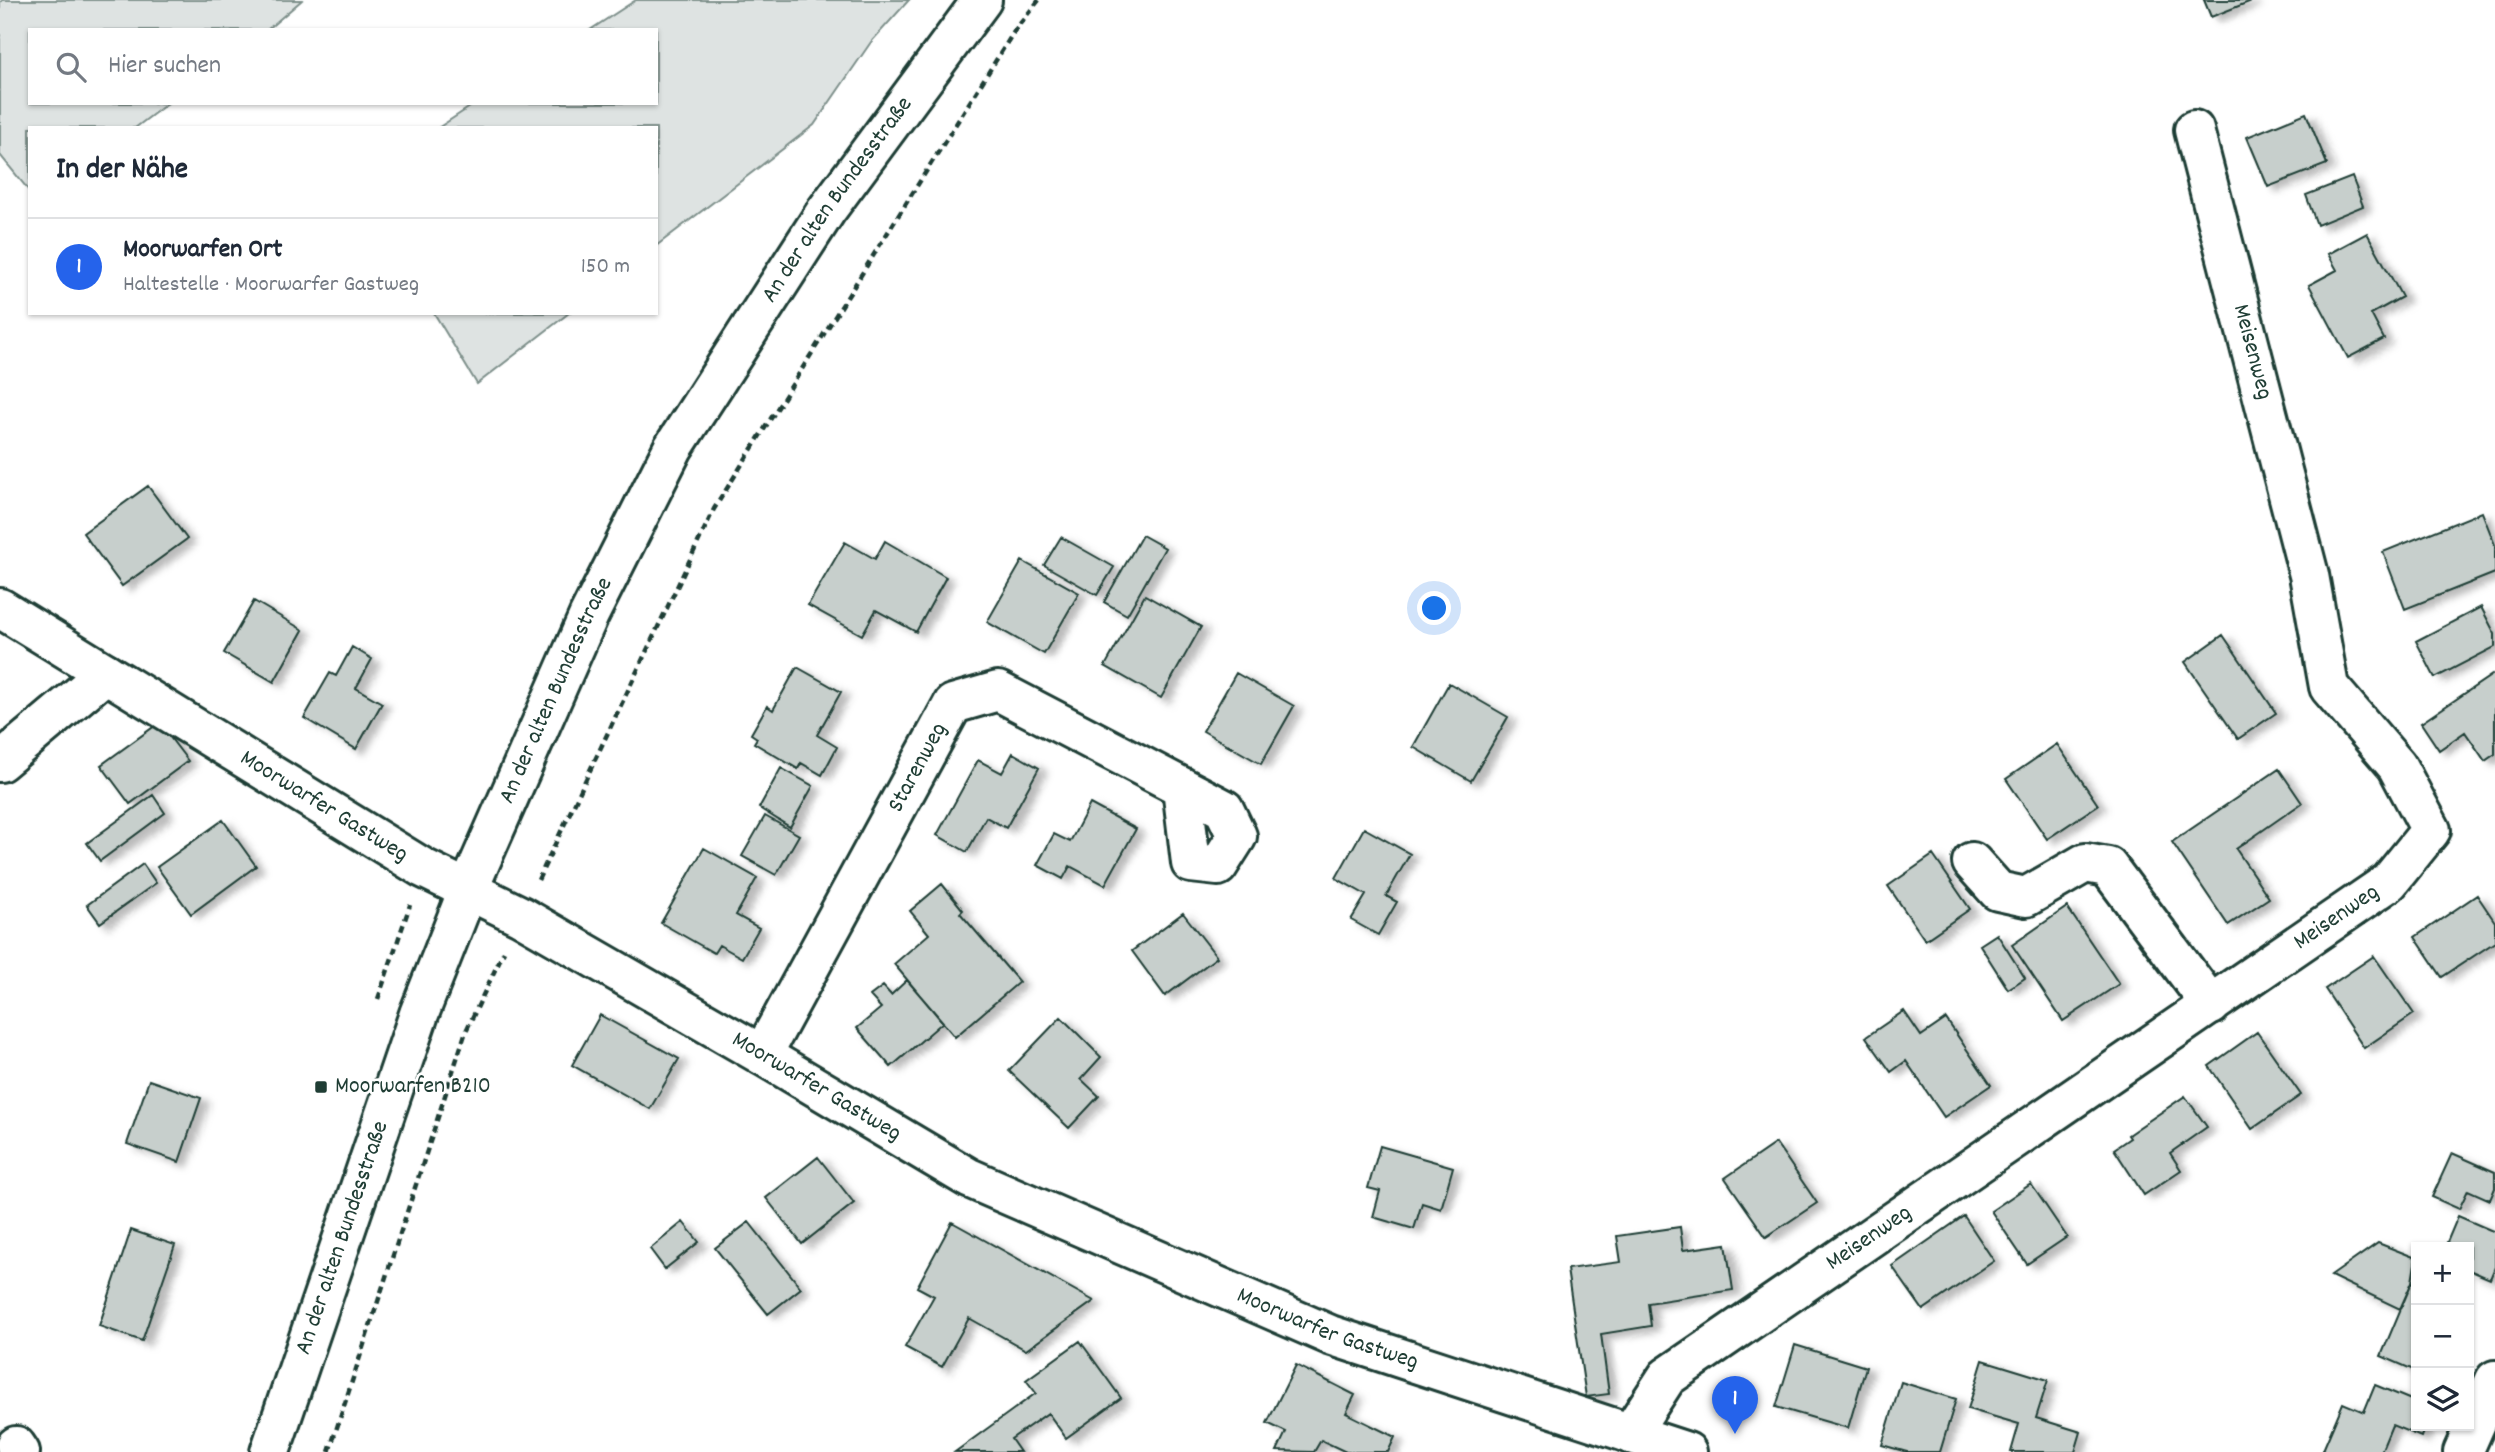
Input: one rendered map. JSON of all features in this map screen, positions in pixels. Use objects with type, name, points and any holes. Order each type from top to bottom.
[{"type":"street","name":"An der alten Bundesstraße","points":[[270,1452],[419,1014],[468,890],[589,615],[673,448],[827,211],[982,0]]},
{"type":"street","name":"Meisenweg","points":[[1630,1434],[1667,1377],[2389,882],[2431,830],[2397,766],[2329,687],[2309,575],[2194,130]]},
{"type":"street","name":"Moorwarfer Gastweg","points":[[0,608],[423,868],[521,916],[969,1178],[1330,1335],[1688,1452]]},
{"type":"street","points":[[0,762],[106,673]]},
{"type":"street","name":"Starenweg","points":[[762,1055],[953,704],[998,691],[1182,787]]},
{"type":"street","points":[[1972,862],[1998,891],[2026,897],[2085,863],[2108,867],[2211,1005]]},
{"type":"street","points":[[2463,1452],[2495,1380]]},
{"type":"path","points":[[328,1452],[466,1031],[714,509],[1015,30],[1039,0]]},
{"type":"shaded area","points":[[302,0],[269,28],[28,28],[28,105],[165,105],[138,126],[28,126],[28,190],[0,155],[0,2]]},
{"type":"shaded area","points":[[636,0],[909,0],[871,42],[814,125],[658,244],[658,126],[441,126],[473,105],[658,105],[658,28],[593,28]]},
{"type":"shaded area","points":[[435,315],[566,315],[477,384]]},
{"type":"building","points":[[2204,0],[2254,0],[2211,17]]},
{"type":"building","points":[[2306,113],[2327,164],[2268,187],[2247,137]]},
{"type":"building","points":[[2352,177],[2363,206],[2317,225],[2306,195]]},
{"type":"building","points":[[2367,233],[2402,297],[2371,314],[2384,339],[2348,358],[2309,285],[2337,270],[2328,254]]},
{"type":"building","points":[[148,486],[187,539],[122,586],[83,533]]},
{"type":"building","points":[[2482,512],[2495,545],[2495,573],[2405,609],[2383,552]]},
{"type":"building","points":[[1142,535],[1165,548],[1127,615],[1104,602]]},
{"type":"building","points":[[1061,537],[1114,567],[1097,595],[1044,565]]},
{"type":"building","points":[[885,541],[946,577],[916,632],[876,610],[862,635],[808,605],[845,542],[875,559]]},
{"type":"building","points":[[1022,561],[1079,593],[1044,654],[987,622]]},
{"type":"building","points":[[1145,595],[1201,627],[1161,698],[1105,666]]},
{"type":"building","points":[[254,601],[303,630],[274,682],[224,653]]},
{"type":"building","points":[[2481,607],[2495,634],[2495,647],[2435,678],[2416,641]]},
{"type":"building","points":[[2223,635],[2276,713],[2238,739],[2185,662]]},
{"type":"building","points":[[352,647],[372,659],[356,688],[382,703],[356,749],[304,718],[330,673],[336,676]]},
{"type":"building","points":[[797,667],[841,692],[817,735],[837,747],[822,775],[801,763],[798,769],[754,743],[757,738],[751,734],[767,706],[773,710]]},
{"type":"building","points":[[1236,673],[1294,706],[1261,764],[1203,731]]},
{"type":"building","points":[[2495,673],[2495,754],[2485,761],[2465,732],[2439,750],[2421,723]]},
{"type":"building","points":[[1449,683],[1508,717],[1471,781],[1413,747]]},
{"type":"building","points":[[159,723],[188,761],[130,804],[101,765]]},
{"type":"building","points":[[2057,744],[2098,805],[2047,839],[2006,779]]},
{"type":"building","points":[[1013,753],[1039,768],[1006,828],[986,817],[967,852],[937,835],[978,760],[1002,773]]},
{"type":"building","points":[[781,768],[813,786],[790,827],[759,808]]},
{"type":"building","points":[[2279,769],[2302,803],[2236,849],[2269,898],[2228,925],[2172,842]]},
{"type":"building","points":[[153,795],[165,813],[100,861],[87,843]]},
{"type":"building","points":[[1090,804],[1136,829],[1105,885],[1070,866],[1063,879],[1037,865],[1054,834],[1070,842]]},
{"type":"building","points":[[765,816],[799,835],[776,875],[742,856]]},
{"type":"building","points":[[223,820],[256,866],[191,914],[157,867]]},
{"type":"building","points":[[1364,828],[1410,854],[1386,896],[1397,902],[1378,935],[1351,920],[1366,895],[1336,878]]},
{"type":"building","points":[[704,848],[757,878],[736,915],[759,928],[742,958],[719,945],[714,953],[661,923]]},
{"type":"building","points":[[1933,855],[1970,909],[1925,940],[1888,886]]},
{"type":"building","points":[[143,864],[156,883],[100,923],[87,905]]},
{"type":"building","points":[[942,884],[963,910],[960,913],[1019,982],[955,1037],[894,964],[929,934],[910,911]]},
{"type":"building","points":[[2477,895],[2495,922],[2495,942],[2442,977],[2415,937]]},
{"type":"building","points":[[2067,907],[2119,984],[2063,1021],[2012,945]]},
{"type":"building","points":[[1183,913],[1217,957],[1165,996],[1132,951]]},
{"type":"building","points":[[1997,934],[2025,978],[2008,989],[1980,945]]},
{"type":"building","points":[[2374,956],[2414,1014],[2364,1048],[2325,989]]},
{"type":"building","points":[[907,980],[943,1022],[891,1067],[857,1028],[881,1008],[870,996],[883,986],[891,995]]},
{"type":"building","points":[[1904,1011],[1921,1036],[1946,1019],[1991,1085],[1944,1117],[1906,1061],[1891,1072],[1866,1037]]},
{"type":"building","points":[[600,1015],[679,1059],[650,1109],[572,1065]]},
{"type":"building","points":[[1061,1017],[1101,1057],[1081,1079],[1099,1096],[1069,1128],[1009,1071]]},
{"type":"building","points":[[2257,1032],[2301,1095],[2252,1129],[2209,1066]]},
{"type":"building","points":[[149,1080],[201,1098],[179,1162],[127,1144]]},
{"type":"building","points":[[2185,1096],[2207,1127],[2170,1153],[2181,1170],[2144,1195],[2114,1149],[2130,1138],[2128,1135]]},
{"type":"building","points":[[1776,1143],[1817,1203],[1766,1237],[1725,1178]]},
{"type":"building","points":[[1380,1146],[1453,1167],[1441,1209],[1422,1203],[1414,1229],[1373,1217],[1380,1191],[1368,1188]]},
{"type":"building","points":[[2452,1153],[2495,1172],[2495,1188],[2490,1200],[2468,1190],[2459,1209],[2432,1197]]},
{"type":"building","points":[[818,1157],[854,1203],[802,1244],[766,1198]]},
{"type":"building","points":[[2031,1184],[2067,1237],[2027,1264],[1991,1211]]},
{"type":"building","points":[[1964,1216],[1994,1261],[1923,1310],[1892,1266]]},
{"type":"building","points":[[2458,1216],[2495,1232],[2495,1267],[2490,1279],[2474,1272],[2474,1242],[2447,1242]]},
{"type":"building","points":[[683,1222],[699,1242],[665,1269],[650,1249]]},
{"type":"building","points":[[749,1222],[801,1288],[768,1314],[715,1248]]},
{"type":"building","points":[[952,1222],[1094,1301],[1026,1350],[969,1318],[942,1367],[905,1347],[934,1296],[917,1287]]},
{"type":"building","points":[[1680,1227],[1683,1250],[1726,1244],[1733,1290],[1648,1303],[1651,1326],[1601,1334],[1609,1394],[1586,1397],[1567,1269],[1621,1262],[1617,1236]]},
{"type":"building","points":[[131,1230],[175,1245],[142,1341],[99,1326]]},
{"type":"building","points":[[2378,1243],[2411,1256],[2411,1284],[2400,1309],[2331,1276]]},
{"type":"building","points":[[2411,1284],[2411,1369],[2381,1356]]},
{"type":"building","points":[[1080,1341],[1121,1398],[1066,1438],[1048,1413],[1011,1439],[1020,1452],[955,1452],[1036,1393],[1026,1380]]},
{"type":"building","points":[[1795,1345],[1866,1367],[1848,1428],[1776,1407]]},
{"type":"building","points":[[1983,1360],[2048,1380],[2036,1418],[2081,1432],[2075,1452],[2011,1452],[2019,1424],[1968,1409]]},
{"type":"building","points":[[1296,1365],[1355,1395],[1346,1413],[1395,1437],[1388,1452],[1346,1452],[1321,1440],[1314,1452],[1277,1451],[1286,1432],[1267,1423]]},
{"type":"building","points":[[1901,1382],[1956,1399],[1940,1452],[1907,1452],[1882,1445]]},
{"type":"building","points":[[2375,1385],[2411,1400],[2411,1431],[2423,1431],[2421,1437],[2392,1425],[2381,1452],[2323,1450],[2343,1403],[2364,1412]]},
{"type":"place","name":"Moorwarfen B210","points":[[321,1087]]},
{"type":"place","name":"Moorwarfen Ort","points":[[1735,1434]]}]
